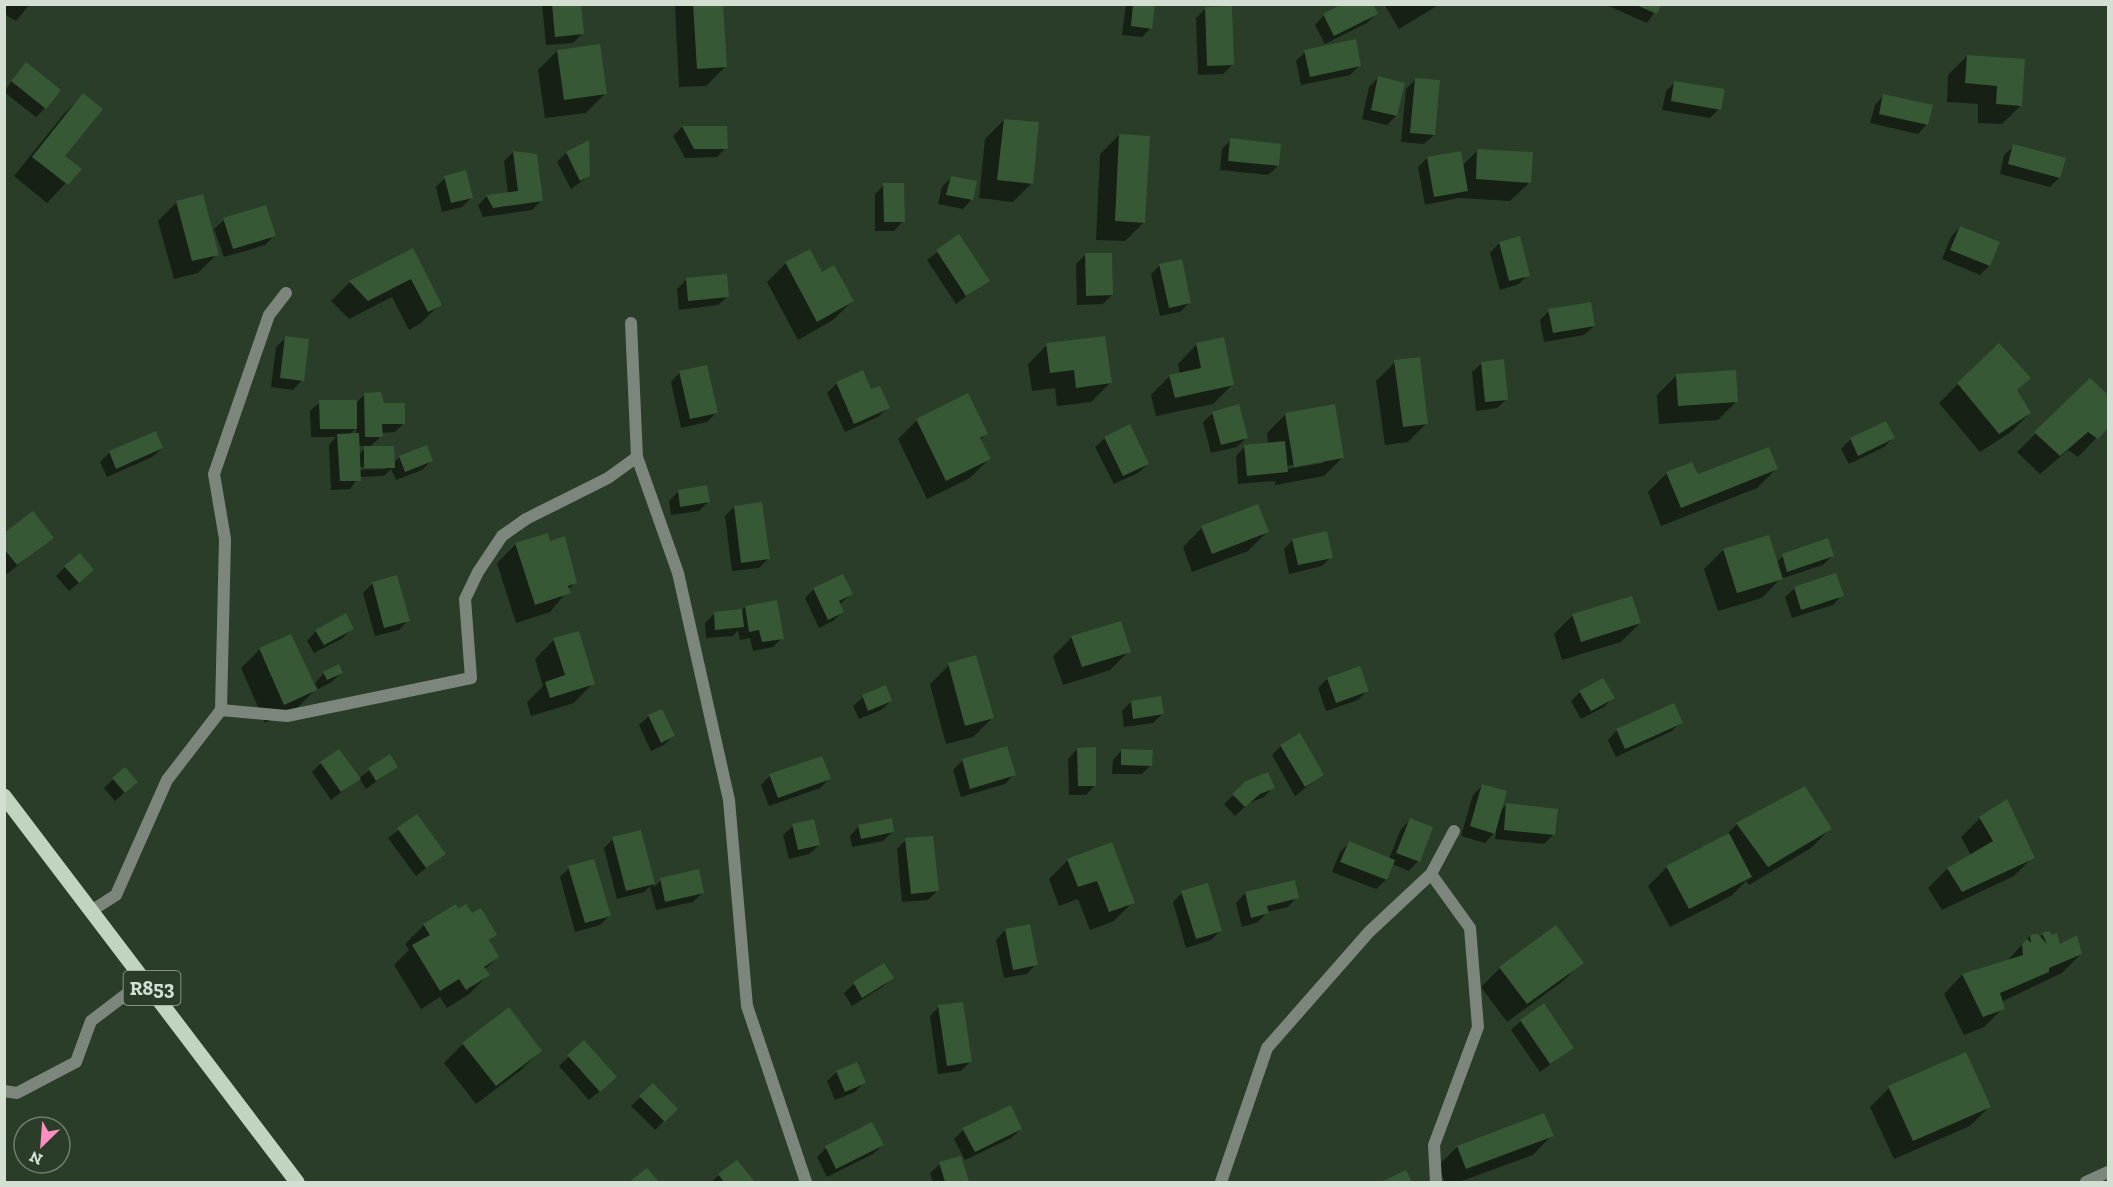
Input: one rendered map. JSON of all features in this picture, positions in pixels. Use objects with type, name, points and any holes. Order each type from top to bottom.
[{"type":"main road","name":"R853","points":[[4,796],[146,980],[297,1182]]},
{"type":"street","points":[[91,911],[116,895],[166,780],[220,710],[225,539],[214,474],[269,315],[286,293]]},
{"type":"street","points":[[631,323],[637,457],[678,573],[729,800],[747,1006],[806,1182]]},
{"type":"street","points":[[220,710],[287,716],[471,678],[465,599],[478,572],[502,536],[526,519],[608,478],[637,457]]},
{"type":"street","points":[[1221,1182],[1266,1048],[1369,932],[1431,874],[1454,831]]},
{"type":"street","points":[[1431,874],[1470,928],[1478,1027],[1434,1145],[1436,1182]]},
{"type":"street","points":[[4,1090],[18,1093],[76,1062],[91,1021],[146,980]]},
{"type":"street","points":[[2086,1182],[2109,1172]]},
{"type":"building","points":[[552,4],[581,4],[584,34],[555,37]]},
{"type":"building","points":[[693,4],[723,4],[727,67],[697,69]]},
{"type":"building","points":[[1133,4],[1155,4],[1152,29],[1131,26]]},
{"type":"building","points":[[1342,4],[1373,4],[1378,14],[1334,36],[1323,14]]},
{"type":"building","points":[[1634,4],[1662,4],[1657,14]]},
{"type":"building","points":[[1232,6],[1234,65],[1207,66],[1205,7]]},
{"type":"building","points":[[1356,39],[1361,66],[1310,77],[1304,50]]},
{"type":"building","points":[[600,44],[607,94],[564,100],[557,50]]},
{"type":"building","points":[[1967,55],[2025,59],[2022,106],[1996,104],[1997,86],[1965,83]]},
{"type":"building","points":[[26,62],[61,90],[46,109],[11,81]]},
{"type":"building","points":[[1378,76],[1405,83],[1397,116],[1371,110]]},
{"type":"building","points":[[1415,78],[1440,80],[1435,135],[1410,133]]},
{"type":"building","points":[[1674,81],[1725,89],[1721,110],[1671,101]]},
{"type":"building","points":[[83,93],[103,109],[65,156],[82,169],[68,185],[32,157]]},
{"type":"building","points":[[1883,94],[1933,105],[1928,125],[1879,114]]},
{"type":"building","points":[[1004,119],[1039,122],[1033,184],[997,180]]},
{"type":"building","points":[[682,126],[727,126],[728,149],[694,149]]},
{"type":"building","points":[[1119,134],[1150,136],[1145,223],[1115,221]]},
{"type":"building","points":[[1230,138],[1281,144],[1279,166],[1228,161]]},
{"type":"building","points":[[589,140],[590,176],[580,181],[566,152]]},
{"type":"building","points":[[2013,144],[2066,158],[2060,178],[2008,164]]},
{"type":"building","points":[[1477,149],[1533,152],[1531,183],[1476,179]]},
{"type":"building","points":[[513,151],[537,154],[543,201],[493,208],[486,195],[518,191]]},
{"type":"building","points":[[1461,151],[1468,191],[1434,197],[1427,157]]},
{"type":"building","points":[[466,170],[473,198],[451,203],[444,176]]},
{"type":"building","points":[[951,176],[977,181],[973,200],[946,195]]},
{"type":"building","points":[[883,183],[904,183],[905,222],[884,222]]},
{"type":"building","points":[[203,194],[219,255],[192,261],[176,201]]},
{"type":"building","points":[[266,205],[276,236],[233,249],[223,218]]},
{"type":"building","points":[[1960,226],[2000,242],[1990,266],[1950,250]]},
{"type":"building","points":[[959,234],[990,281],[966,296],[936,250]]},
{"type":"building","points":[[1520,236],[1530,276],[1509,281],[1499,242]]},
{"type":"building","points":[[413,248],[442,305],[428,312],[411,279],[368,301],[349,281]]},
{"type":"building","points":[[810,249],[822,272],[834,265],[854,301],[817,322],[785,262]]},
{"type":"building","points":[[1085,253],[1112,253],[1113,295],[1086,296]]},
{"type":"building","points":[[1182,259],[1191,303],[1169,308],[1159,264]]},
{"type":"building","points":[[727,274],[729,297],[688,301],[686,278]]},
{"type":"building","points":[[1591,302],[1595,326],[1553,333],[1548,309]]},
{"type":"building","points":[[285,336],[309,339],[304,381],[280,378]]},
{"type":"building","points":[[1105,336],[1112,383],[1076,388],[1074,370],[1050,373],[1046,343]]},
{"type":"building","points":[[1224,337],[1234,385],[1175,398],[1169,375],[1201,368],[1196,343]]},
{"type":"building","points":[[1999,343],[2031,378],[2017,390],[2031,413],[1999,434],[1957,383]]},
{"type":"building","points":[[1420,357],[1428,424],[1403,427],[1394,360]]},
{"type":"building","points":[[1504,359],[1508,400],[1485,402],[1481,362]]},
{"type":"building","points":[[707,365],[718,413],[690,419],[679,371]]},
{"type":"building","points":[[863,370],[871,389],[880,386],[890,408],[854,424],[836,382]]},
{"type":"building","points":[[1736,370],[1738,402],[1678,406],[1676,374]]},
{"type":"building","points":[[2090,378],[2108,395],[2108,428],[2098,439],[2088,432],[2060,456],[2034,432]]},
{"type":"building","points":[[381,392],[384,403],[405,403],[405,424],[382,424],[383,437],[365,437],[364,393]]},
{"type":"building","points":[[968,393],[988,434],[980,438],[991,459],[946,481],[916,419]]},
{"type":"building","points":[[319,400],[357,400],[357,429],[320,429]]},
{"type":"building","points":[[1239,404],[1248,438],[1221,445],[1212,412]]},
{"type":"building","points":[[1335,404],[1344,458],[1294,467],[1285,413]]},
{"type":"building","points":[[1886,421],[1895,438],[1858,456],[1850,438]]},
{"type":"building","points":[[1130,424],[1149,464],[1123,476],[1104,437]]},
{"type":"building","points":[[156,431],[163,448],[116,469],[109,451]]},
{"type":"building","points":[[359,433],[361,481],[340,481],[337,434]]},
{"type":"building","points":[[1285,441],[1288,472],[1247,476],[1244,445]]},
{"type":"building","points":[[427,445],[433,461],[405,472],[399,456]]},
{"type":"building","points":[[364,446],[394,446],[395,468],[364,468]]},
{"type":"building","points":[[1769,447],[1778,469],[1681,508],[1666,472],[1692,462],[1698,474]]},
{"type":"building","points":[[707,485],[710,502],[680,507],[678,490]]},
{"type":"building","points":[[762,502],[770,559],[741,563],[734,506]]},
{"type":"building","points":[[1258,504],[1269,532],[1212,554],[1201,526]]},
{"type":"building","points":[[33,511],[54,538],[17,565],[4,549],[4,533]]},
{"type":"building","points":[[1327,531],[1333,558],[1298,565],[1292,539]]},
{"type":"building","points":[[548,533],[550,541],[565,536],[577,583],[568,586],[571,593],[535,605],[515,543]]},
{"type":"building","points":[[1769,535],[1783,579],[1737,593],[1723,549]]},
{"type":"building","points":[[1828,538],[1834,556],[1787,572],[1782,554]]},
{"type":"building","points":[[80,553],[94,570],[79,583],[64,566]]},
{"type":"building","points":[[1836,573],[1844,596],[1801,610],[1794,587]]},
{"type":"building","points":[[843,574],[853,594],[839,601],[844,612],[828,620],[813,588]]},
{"type":"building","points":[[397,575],[410,621],[384,628],[372,582]]},
{"type":"building","points":[[1632,596],[1641,623],[1581,642],[1572,614]]},
{"type":"building","points":[[777,600],[784,639],[762,642],[759,630],[749,632],[745,606]]},
{"type":"building","points":[[742,609],[744,627],[715,630],[714,612]]},
{"type":"building","points":[[346,613],[354,629],[324,645],[315,630]]},
{"type":"building","points":[[1121,621],[1131,652],[1082,667],[1071,636]]},
{"type":"building","points":[[579,631],[595,684],[550,698],[545,682],[565,675],[553,638]]},
{"type":"building","points":[[291,634],[317,690],[284,705],[259,648]]},
{"type":"building","points":[[976,655],[994,718],[965,726],[948,663]]},
{"type":"building","points":[[339,664],[343,673],[327,680],[323,672]]},
{"type":"building","points":[[1360,666],[1369,691],[1336,703],[1327,678]]},
{"type":"building","points":[[1603,678],[1615,698],[1591,711],[1579,691]]},
{"type":"building","points":[[886,685],[892,701],[868,711],[862,695]]},
{"type":"building","points":[[1161,696],[1164,714],[1133,719],[1131,701]]},
{"type":"building","points":[[1674,703],[1683,723],[1625,749],[1616,729]]},
{"type":"building","points":[[662,709],[675,736],[661,743],[648,715]]},
{"type":"building","points":[[1300,733],[1324,775],[1305,787],[1280,745]]},
{"type":"building","points":[[1007,746],[1016,775],[970,789],[962,759]]},
{"type":"building","points":[[1096,747],[1096,786],[1078,786],[1077,748]]},
{"type":"building","points":[[339,749],[361,779],[341,792],[320,762]]},
{"type":"building","points":[[1121,749],[1153,750],[1152,766],[1121,765]]},
{"type":"building","points":[[390,754],[398,767],[376,781],[368,768]]},
{"type":"building","points":[[822,756],[831,779],[778,798],[769,774]]},
{"type":"building","points":[[125,767],[138,782],[125,793],[112,778]]},
{"type":"building","points":[[1268,772],[1275,788],[1260,794],[1245,807],[1232,794],[1246,781]]},
{"type":"building","points":[[1482,784],[1507,791],[1495,834],[1470,826]]},
{"type":"building","points":[[1805,786],[1832,829],[1768,867],[1736,823]]},
{"type":"building","points":[[2007,799],[2035,858],[1962,892],[1947,868],[1993,841],[1979,817]]},
{"type":"building","points":[[1506,803],[1558,809],[1555,835],[1504,830]]},
{"type":"building","points":[[417,814],[446,854],[426,868],[397,828]]},
{"type":"building","points":[[892,818],[894,832],[861,839],[858,825]]},
{"type":"building","points":[[1410,818],[1433,827],[1420,862],[1396,853]]},
{"type":"building","points":[[814,819],[820,845],[798,850],[792,824]]},
{"type":"building","points":[[641,830],[655,884],[626,891],[612,837]]},
{"type":"building","points":[[1729,833],[1752,877],[1689,909],[1666,866]]},
{"type":"building","points":[[933,836],[939,891],[911,894],[905,838]]},
{"type":"building","points":[[1349,841],[1395,860],[1387,880],[1340,862]]},
{"type":"building","points":[[1112,842],[1135,903],[1109,912],[1097,881],[1078,887],[1067,859]]},
{"type":"building","points":[[594,859],[611,916],[585,923],[568,866]]},
{"type":"building","points":[[699,869],[704,893],[665,902],[660,878]]},
{"type":"building","points":[[1295,880],[1299,898],[1267,906],[1269,913],[1251,918],[1245,892]]},
{"type":"building","points":[[1208,883],[1222,931],[1196,939],[1181,891]]},
{"type":"building","points":[[456,904],[458,909],[466,904],[472,913],[481,908],[497,935],[489,940],[499,957],[484,967],[490,975],[466,990],[459,979],[440,991],[412,945],[430,935],[423,924]]},
{"type":"building","points":[[1030,924],[1038,965],[1013,970],[1005,929]]},
{"type":"building","points":[[1556,925],[1584,963],[1527,1004],[1499,967]]},
{"type":"building","points":[[2049,931],[2052,935],[2057,933],[2060,944],[2077,935],[2082,954],[2049,968],[2049,972],[2000,993],[2005,1009],[1983,1017],[1962,974],[2023,955],[2022,944],[2027,939],[2031,943],[2030,935],[2038,934],[2047,944],[2042,933]]},
{"type":"building","points":[[884,963],[894,978],[862,998],[853,982]]},
{"type":"building","points":[[963,1002],[972,1062],[947,1066],[938,1005]]},
{"type":"building","points":[[1544,1003],[1574,1048],[1550,1064],[1520,1020]]},
{"type":"building","points":[[509,1007],[542,1051],[496,1086],[462,1043]]},
{"type":"building","points":[[584,1040],[617,1077],[600,1092],[567,1055]]},
{"type":"building","points":[[1966,1052],[1991,1107],[1913,1141],[1888,1086]]},
{"type":"building","points":[[857,1062],[866,1083],[845,1092],[836,1071]]},
{"type":"building","points":[[653,1083],[678,1109],[665,1122],[639,1096]]},
{"type":"building","points":[[1011,1105],[1022,1129],[975,1152],[962,1128]]},
{"type":"building","points":[[1544,1113],[1554,1136],[1466,1169],[1457,1146]]},
{"type":"building","points":[[872,1122],[884,1145],[836,1169],[825,1146]]},
{"type":"building","points":[[961,1156],[969,1181],[945,1182],[939,1162]]},
{"type":"building","points":[[737,1160],[755,1182],[724,1182],[718,1174]]},
{"type":"building","points":[[647,1168],[659,1182],[629,1182]]},
{"type":"building","points":[[1406,1170],[1412,1182],[1381,1182]]}]
